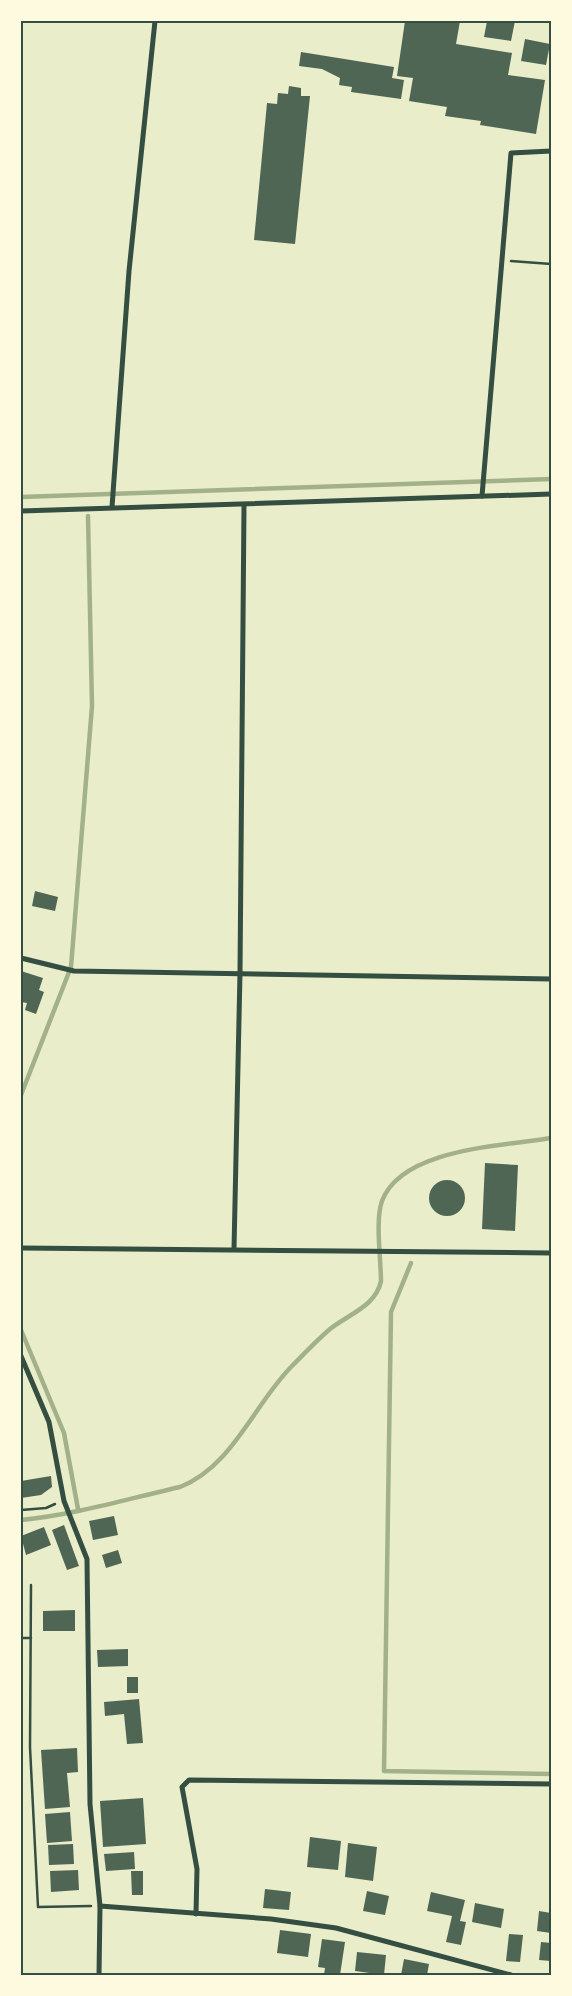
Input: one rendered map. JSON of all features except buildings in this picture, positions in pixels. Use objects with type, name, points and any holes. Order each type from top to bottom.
[{"type":"street","points":[[112,507],[129,271],[155,21]]},
{"type":"street","points":[[482,496],[511,154],[551,151]]},
{"type":"street","points":[[21,511],[551,494]]},
{"type":"street","points":[[234,1249],[240,973],[244,505]]},
{"type":"street","points":[[21,958],[74,971],[551,979]]},
{"type":"street","points":[[21,1248],[551,1253]]},
{"type":"street","points":[[21,1356],[49,1422],[64,1501],[71,1524],[87,1559],[90,1804],[100,1906],[99,1975]]},
{"type":"street","points":[[196,1914],[197,1869],[182,1787],[189,1780],[551,1784]]},
{"type":"street","points":[[100,1906],[271,1919],[336,1928],[511,1975]]},
{"type":"path","points":[[502,260],[551,264]]},
{"type":"path","points":[[21,1510],[46,1508],[64,1501]]},
{"type":"path","points":[[31,1584],[30,1748],[38,1907],[100,1906]]},
{"type":"path","points":[[21,1638],[31,1638]]},
{"type":"waterway","points":[[21,497],[551,479]]},
{"type":"waterway","points":[[21,1095],[71,967],[92,706],[88,516]]},
{"type":"waterway","points":[[21,1520],[81,1511],[180,1487],[215,1465],[229,1450],[278,1381],[292,1366],[330,1329],[361,1309],[374,1297],[381,1281],[380,1209],[382,1201],[393,1183],[410,1170],[432,1160],[456,1153],[482,1147],[551,1138]]},
{"type":"waterway","points":[[411,1263],[391,1312],[384,1771],[551,1774]]},
{"type":"waterway","points":[[21,1330],[64,1433],[78,1509]]}]
